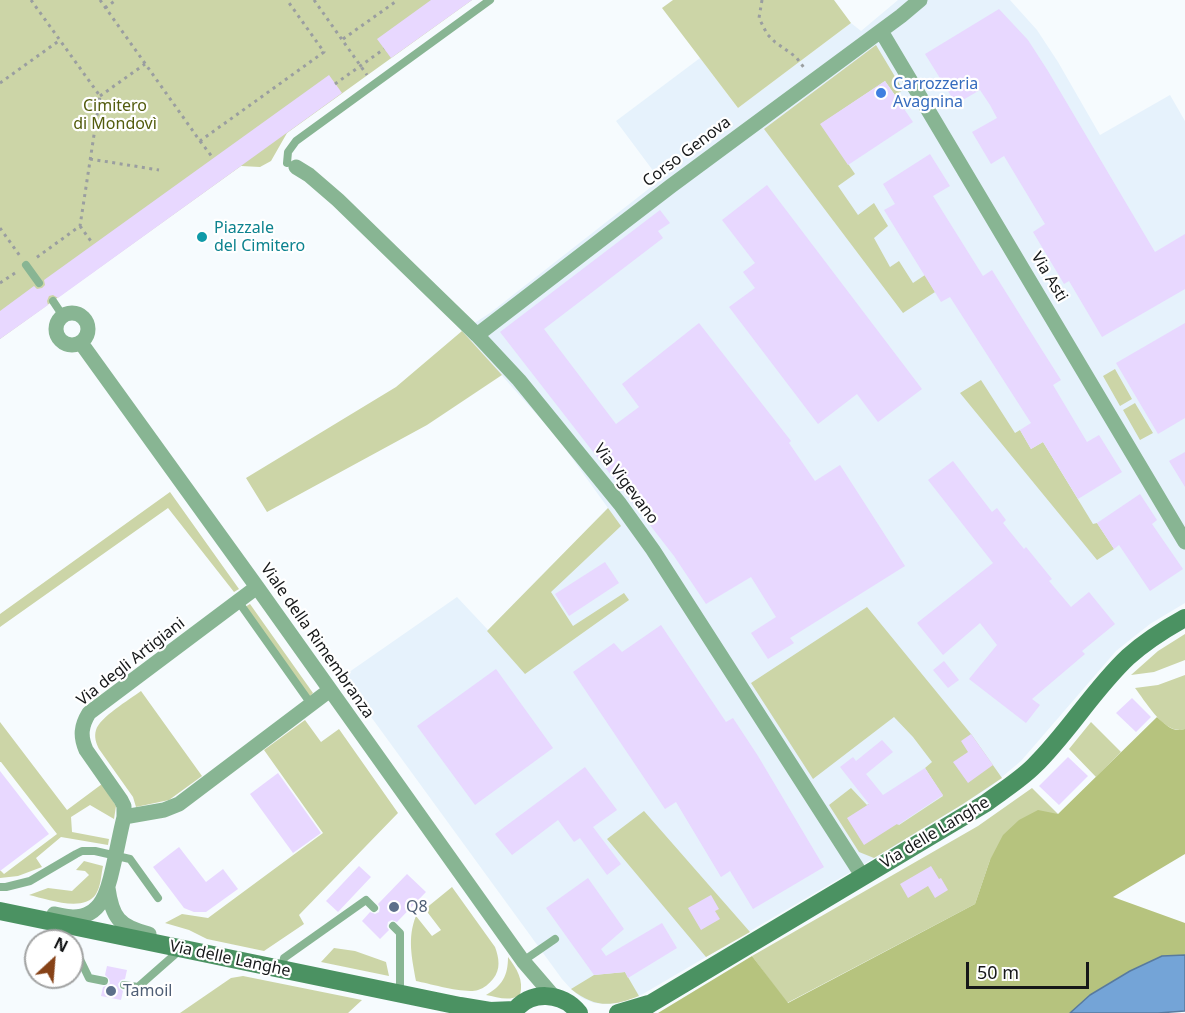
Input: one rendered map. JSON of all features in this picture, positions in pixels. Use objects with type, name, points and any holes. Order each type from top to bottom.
[{"type":"main road","name":"Via delle Langhe","points":[[618,1013],[644,1008],[977,809],[1026,773],[1043,757],[1128,657],[1185,618]]},
{"type":"main road","name":"Via delle Langhe","points":[[0,911],[34,918],[56,929]]},
{"type":"main road","name":"Via delle Langhe","points":[[84,937],[177,948],[490,1011],[519,1007],[538,996],[554,997]]},
{"type":"main road","points":[[554,997],[567,1001],[579,1013]]},
{"type":"main road","name":"Via delle Langhe","points":[[460,1006],[478,1013]]},
{"type":"street","name":"Corso Genova","points":[[477,335],[671,186],[920,0]]},
{"type":"street","name":"Via Asti","points":[[881,31],[1185,542]]},
{"type":"street","name":"Via Vigevano","points":[[291,165],[309,175],[338,200],[477,335],[540,404],[641,533],[863,877]]},
{"type":"street","points":[[75,314],[86,321],[88,333],[81,343],[69,345],[58,338],[56,326],[63,316],[75,314]]},
{"type":"street","name":"Viale della Rimembranza","points":[[81,343],[523,961]]},
{"type":"street","name":"Via degli Artigiani","points":[[124,817],[124,806],[121,800],[86,750],[82,735],[84,722],[89,713],[257,587]]},
{"type":"street","points":[[34,918],[47,913],[72,917],[86,914],[98,906],[108,888],[124,817],[164,810],[179,804],[330,690]]},
{"type":"street","points":[[108,888],[112,909],[122,923],[135,931],[160,937],[177,948]]},
{"type":"street","points":[[523,961],[554,997]]},
{"type":"street","points":[[519,1007],[531,991],[531,982],[523,961]]},
{"type":"lane","points":[[291,165],[288,152],[296,141],[490,0]]},
{"type":"lane","points":[[26,265],[39,283]]},
{"type":"lane","points":[[53,302],[63,316]]},
{"type":"lane","points":[[238,601],[311,704]]},
{"type":"lane","points":[[0,887],[30,881],[82,851],[95,851],[130,859],[158,898]]},
{"type":"lane","points":[[282,969],[284,958],[366,900],[374,908]]},
{"type":"lane","points":[[393,926],[400,933],[400,994]]},
{"type":"lane","points":[[523,961],[555,939]]},
{"type":"lane","points":[[124,985],[138,987],[177,948]]},
{"type":"lane","points":[[84,968],[89,978],[104,981]]},
{"type":"path","points":[[31,0],[100,96],[80,226],[93,244]]},
{"type":"path","points":[[100,0],[213,158]]},
{"type":"path","points":[[105,8],[116,0]]},
{"type":"path","points":[[200,141],[324,52],[287,0]]},
{"type":"path","points":[[314,0],[374,85]]},
{"type":"path","points":[[343,39],[398,0]]},
{"type":"path","points":[[762,0],[759,18],[767,34],[796,57],[814,80]]},
{"type":"path","points":[[0,83],[60,40]]},
{"type":"path","points":[[335,84],[384,49]]},
{"type":"path","points":[[100,96],[145,64]]},
{"type":"path","points":[[90,159],[159,170]]},
{"type":"path","points":[[0,284],[80,226]]},
{"type":"path","points":[[0,228],[26,265]]},
{"type":"shaded area","points":[[898,0],[1010,0],[1037,30],[1100,135],[1170,95],[1185,121],[1185,603],[1150,624],[1116,651],[1021,761],[990,787],[893,847],[643,994],[618,1003],[594,1003],[582,998],[562,979],[342,677],[457,597],[488,630],[608,508],[556,436],[462,331],[490,313],[660,180],[616,121],[700,58],[738,108],[851,23],[861,31]]},
{"type":"green space","name":"Cimitero di Mondovì","points":[[0,0],[472,0],[287,133],[271,161],[260,167],[241,166],[0,339]]},
{"type":"green space","points":[[673,0],[834,0],[851,23],[738,108],[662,8]]},
{"type":"green space","points":[[876,45],[903,90],[895,95],[885,81],[821,124],[855,174],[838,186],[858,215],[874,203],[888,226],[874,238],[890,267],[899,261],[913,283],[925,275],[935,292],[903,313],[764,129]]},
{"type":"green space","points":[[462,331],[502,375],[427,425],[267,512],[246,478],[396,387]]},
{"type":"green space","points":[[1115,369],[1132,399],[1120,406],[1103,376]]},
{"type":"green space","points":[[981,380],[1015,433],[1020,430],[1031,449],[1043,442],[1093,524],[1097,523],[1114,549],[1097,560],[960,393]]},
{"type":"green space","points":[[1135,403],[1153,433],[1140,440],[1123,410]]},
{"type":"green space","points":[[170,492],[239,589],[234,592],[168,508],[0,627],[0,614]]},
{"type":"green space","points":[[608,508],[621,526],[551,592],[573,626],[624,593],[629,600],[525,674],[487,631]]},
{"type":"green space","points":[[250,604],[313,693],[309,697],[245,607]]},
{"type":"green space","points":[[867,607],[971,734],[1002,778],[874,858],[859,852],[829,805],[851,788],[867,805],[880,797],[899,825],[943,796],[925,768],[932,762],[894,717],[813,779],[751,683]]},
{"type":"green space","points":[[1185,634],[1185,660],[1154,672],[1131,675],[1158,651]]},
{"type":"green space","points":[[1185,675],[1185,729],[1178,730],[1163,723],[1135,688],[1158,685]]},
{"type":"green space","points":[[141,691],[202,776],[169,800],[136,807],[133,797],[99,749],[95,735],[103,720]]},
{"type":"green space","points":[[1157,717],[1173,729],[1185,729],[1185,854],[1113,897],[1185,923],[1185,955],[1162,956],[1130,971],[1090,995],[1070,1013],[658,1013],[752,956],[788,1003],[975,904],[990,860],[1003,835],[1019,820],[1038,810],[1058,814]]},
{"type":"green space","points":[[305,720],[321,742],[339,729],[398,813],[299,915],[304,924],[264,951],[207,939],[189,930],[165,923],[182,914],[208,918],[323,833],[264,750]]},
{"type":"green space","points":[[0,722],[67,810],[102,784],[116,806],[114,819],[90,805],[71,817],[72,832],[109,839],[108,845],[61,837],[36,858],[42,867],[18,876],[0,878],[0,870],[4,874],[57,834],[0,762]]},
{"type":"green space","points":[[1091,722],[1121,752],[1096,777],[1069,749]]},
{"type":"green space","points":[[1032,788],[1058,814],[990,860],[975,904],[787,1003],[752,956],[978,826]]},
{"type":"green space","points":[[644,811],[750,932],[706,957],[607,839]]},
{"type":"green space","points":[[84,861],[103,866],[99,888],[90,900],[74,904],[29,895],[48,888],[72,891],[89,875],[85,871],[76,870]]},
{"type":"green space","points":[[452,887],[495,947],[498,955],[496,975],[478,990],[457,990],[416,981],[411,940],[416,916],[432,936],[441,930],[425,909]]},
{"type":"green space","points":[[334,948],[355,951],[386,962],[389,976],[321,962]]},
{"type":"green space","points":[[508,957],[519,975],[520,995],[507,999],[486,995],[503,980]]},
{"type":"green space","points":[[625,972],[639,996],[604,1004],[588,1000],[571,989],[594,975]]},
{"type":"green space","points":[[243,976],[362,1000],[348,1013],[180,1013],[231,978]]},
{"type":"water","points":[[1185,955],[1185,1011],[1070,1013],[1090,995],[1130,971],[1162,956]]},
{"type":"building","points":[[431,0],[472,0],[391,58],[377,39]]},
{"type":"building","points":[[999,9],[1028,40],[1048,71],[1155,252],[1185,234],[1185,289],[1102,337],[1069,281],[1064,284],[1033,232],[1045,224],[1004,156],[991,164],[972,132],[997,118],[990,105],[980,90],[956,104],[925,54]]},
{"type":"building","points":[[329,75],[342,93],[58,298],[53,295],[49,296],[48,305],[0,339],[0,311],[34,286],[37,289],[42,288],[45,285],[44,280]]},
{"type":"building","points":[[885,81],[913,122],[848,165],[820,124]]},
{"type":"building","points":[[930,154],[950,186],[933,196],[983,276],[992,270],[1061,380],[1053,385],[1087,442],[1099,435],[1122,472],[1078,499],[1043,442],[1031,449],[1020,430],[1031,423],[950,297],[941,302],[884,210],[895,204],[883,184]]},
{"type":"building","points":[[767,185],[922,389],[878,422],[857,394],[818,424],[729,307],[755,288],[743,272],[755,263],[722,220]]},
{"type":"building","points":[[660,210],[670,223],[658,231],[663,238],[544,329],[616,424],[639,407],[622,384],[699,323],[791,441],[789,443],[815,481],[840,465],[905,566],[790,638],[794,643],[768,659],[751,633],[776,617],[751,577],[706,604],[674,556],[500,332]]},
{"type":"building","points":[[1185,323],[1185,418],[1158,434],[1116,363]]},
{"type":"building","points":[[1185,452],[1185,487],[1169,461]]},
{"type":"building","points":[[953,461],[992,512],[997,508],[1006,520],[1003,523],[1052,579],[1049,581],[1071,607],[1089,592],[1115,624],[1082,651],[1085,654],[1032,699],[1040,705],[1026,723],[969,679],[997,645],[980,623],[943,655],[917,623],[993,563],[928,480]]},
{"type":"building","points":[[1140,494],[1157,520],[1152,524],[1183,569],[1150,591],[1119,545],[1114,549],[1097,523]]},
{"type":"building","points":[[605,562],[619,583],[569,616],[555,594]]},
{"type":"building","points":[[661,625],[726,722],[733,718],[824,867],[753,909],[730,871],[721,877],[676,802],[665,809],[573,672],[614,643],[622,652]]},
{"type":"building","points":[[944,661],[959,680],[948,688],[933,670]]},
{"type":"building","points":[[496,669],[553,748],[475,805],[417,726]]},
{"type":"building","points":[[1132,698],[1151,717],[1136,732],[1116,713]]},
{"type":"building","points":[[971,734],[993,765],[968,783],[953,762],[968,752],[961,741]]},
{"type":"building","points":[[882,740],[893,752],[866,774],[883,795],[925,768],[943,795],[864,845],[847,818],[869,804],[840,767],[853,757],[856,761]]},
{"type":"building","points":[[1068,757],[1088,776],[1059,805],[1039,786]]},
{"type":"building","points":[[585,767],[617,810],[593,827],[621,864],[607,875],[580,838],[574,842],[558,820],[512,855],[495,834]]},
{"type":"building","points":[[0,771],[49,834],[0,871]]},
{"type":"building","points":[[278,773],[321,833],[293,853],[250,794]]},
{"type":"building","points":[[179,847],[206,882],[223,869],[238,889],[206,912],[194,912],[184,908],[153,867]]},
{"type":"building","points":[[359,866],[371,877],[338,912],[326,901]]},
{"type":"building","points":[[931,866],[948,890],[935,898],[928,886],[908,898],[900,884]]},
{"type":"building","points":[[407,874],[426,892],[397,922],[392,920],[388,922],[389,930],[380,939],[362,921],[370,912],[375,914],[379,912],[378,904]]},
{"type":"building","points":[[588,878],[624,929],[601,949],[606,956],[662,923],[677,948],[628,978],[625,972],[594,975],[546,908]]},
{"type":"building","points":[[711,895],[719,909],[715,911],[720,919],[701,930],[688,908]]},
{"type":"building","points":[[107,966],[127,970],[125,979],[118,984],[123,991],[121,1000],[101,996],[103,987],[110,983],[105,975]]},
{"type":"place","name":"Carrozzeria Avagnina","points":[[881,93]]},
{"type":"place","name":"Piazzale del Cimitero","points":[[202,237]]},
{"type":"place","name":"Q8","points":[[394,907]]},
{"type":"place","name":"Tamoil","points":[[111,991]]}]
